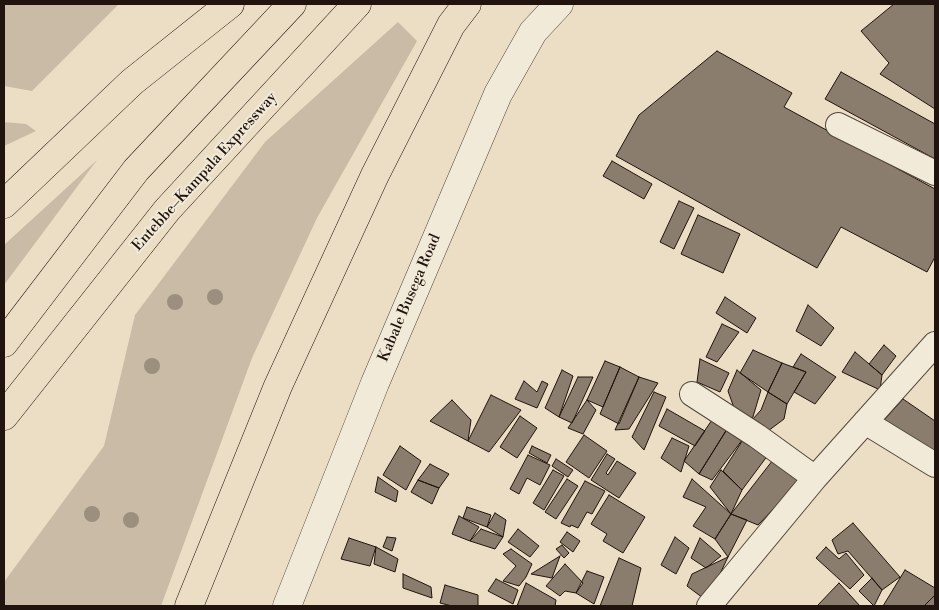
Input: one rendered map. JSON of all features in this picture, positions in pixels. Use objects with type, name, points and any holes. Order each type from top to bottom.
[{"type":"highway","points":[[4,204],[132,82],[230,4]]},
{"type":"highway","points":[[4,343],[136,170],[292,4]]},
{"type":"highway","name":"Entebbe–Kampala Expressway","points":[[4,416],[167,210],[357,4]]},
{"type":"highway","points":[[189,606],[278,386],[371,184],[451,25],[467,4]]},
{"type":"street","name":"Kabale Busega Road","points":[[287,606],[383,364],[498,94],[533,32],[559,4]]},
{"type":"street","points":[[838,125],[935,172]]},
{"type":"street","points":[[709,606],[815,478],[935,344]]},
{"type":"street","points":[[692,394],[758,436],[815,478]]},
{"type":"street","points":[[865,422],[935,465]]},
{"type":"shaded area","points":[[4,4],[119,4],[32,91],[4,86]]},
{"type":"shaded area","points":[[398,22],[417,41],[317,218],[252,358],[161,606],[4,606],[4,582],[104,446],[135,315],[265,142]]},
{"type":"shaded area","points":[[4,122],[26,124],[36,131],[4,146]]},
{"type":"shaded area","points":[[97,160],[4,285],[4,245]]},
{"type":"building","points":[[894,4],[935,4],[935,109],[880,74],[889,63],[861,31]]},
{"type":"building","points":[[717,51],[792,93],[784,107],[935,189],[935,257],[927,272],[841,227],[817,268],[616,156],[639,115]]},
{"type":"building","points":[[841,72],[935,124],[935,159],[825,99]]},
{"type":"building","points":[[612,161],[652,184],[644,199],[603,176]]},
{"type":"building","points":[[679,201],[694,208],[674,249],[660,242]]},
{"type":"building","points":[[698,215],[740,234],[723,273],[681,254]]},
{"type":"building","points":[[725,297],[756,318],[747,333],[716,313]]},
{"type":"building","points":[[808,305],[834,328],[821,346],[796,331]]},
{"type":"building","points":[[722,324],[739,332],[717,362],[706,357]]},
{"type":"building","points":[[884,345],[896,356],[882,375],[869,364]]},
{"type":"building","points":[[753,350],[782,363],[768,392],[740,373]]},
{"type":"building","points":[[855,352],[882,375],[880,390],[842,372]]},
{"type":"building","points":[[801,354],[836,377],[815,404],[794,392],[806,372],[793,367]]},
{"type":"building","points":[[700,359],[729,373],[720,392],[697,382]]},
{"type":"building","points":[[605,361],[620,367],[603,407],[587,400]]},
{"type":"building","points":[[782,363],[806,372],[787,404],[768,392]]},
{"type":"building","points":[[620,367],[639,377],[619,424],[600,414]]},
{"type":"building","points":[[562,370],[573,376],[559,417],[545,408]]},
{"type":"building","points":[[737,370],[761,390],[752,420],[738,419],[728,391]]},
{"type":"building","points":[[578,377],[593,377],[572,423],[559,417]]},
{"type":"building","points":[[639,377],[658,383],[629,429],[615,430]]},
{"type":"building","points":[[524,381],[537,392],[542,381],[548,384],[537,408],[515,399]]},
{"type":"building","points":[[654,392],[666,397],[644,450],[632,437]]},
{"type":"building","points":[[768,392],[787,404],[784,419],[768,431],[752,420],[761,410]]},
{"type":"building","points":[[491,395],[521,410],[489,452],[468,441]]},
{"type":"building","points":[[903,399],[935,421],[935,456],[884,420]]},
{"type":"building","points":[[452,400],[471,420],[468,441],[430,421]]},
{"type":"building","points":[[587,400],[596,410],[583,434],[568,428]]},
{"type":"building","points":[[667,409],[705,431],[695,446],[659,426]]},
{"type":"building","points":[[520,416],[537,428],[517,458],[500,447]]},
{"type":"building","points":[[714,417],[729,426],[699,474],[684,461]]},
{"type":"building","points":[[729,426],[746,435],[712,480],[699,474]]},
{"type":"building","points":[[584,435],[607,451],[589,478],[566,462]]},
{"type":"building","points":[[746,435],[771,451],[742,490],[723,471]]},
{"type":"building","points":[[672,438],[689,446],[681,472],[661,458]]},
{"type":"building","points":[[400,446],[421,461],[406,490],[383,475]]},
{"type":"building","points":[[532,446],[551,455],[547,463],[529,453]]},
{"type":"building","points":[[607,454],[615,459],[606,473],[608,475],[617,461],[636,473],[619,498],[591,480]]},
{"type":"building","points":[[528,455],[550,465],[540,485],[527,478],[519,494],[510,489]]},
{"type":"building","points":[[776,456],[803,478],[758,525],[731,514]]},
{"type":"building","points":[[556,459],[573,470],[568,477],[552,466]]},
{"type":"building","points":[[430,464],[449,474],[439,488],[418,480]]},
{"type":"building","points":[[553,470],[564,476],[544,510],[533,503]]},
{"type":"building","points":[[721,470],[742,490],[731,514],[710,487]]},
{"type":"building","points":[[378,477],[398,491],[396,502],[375,492]]},
{"type":"building","points":[[567,479],[578,486],[556,519],[545,512]]},
{"type":"building","points":[[692,479],[731,514],[715,539],[693,526],[706,507],[683,497]]},
{"type":"building","points":[[418,480],[439,488],[432,504],[411,492]]},
{"type":"building","points":[[585,481],[605,491],[592,514],[587,512],[578,528],[571,525],[570,527],[561,523]]},
{"type":"building","points":[[609,495],[645,517],[623,553],[603,541],[607,534],[591,524]]},
{"type":"building","points":[[467,507],[491,515],[487,527],[463,518]]},
{"type":"building","points":[[495,513],[506,520],[503,537],[487,527]]},
{"type":"building","points":[[731,514],[747,520],[728,557],[715,539]]},
{"type":"building","points":[[459,516],[479,527],[470,541],[452,534]]},
{"type":"building","points":[[853,523],[900,577],[882,590],[848,551],[838,554],[832,540]]},
{"type":"building","points":[[481,529],[503,537],[495,549],[470,541]]},
{"type":"building","points":[[518,529],[539,546],[530,557],[508,542]]},
{"type":"building","points":[[567,532],[580,541],[573,552],[560,542]]},
{"type":"building","points":[[387,537],[396,538],[392,551],[383,547]]},
{"type":"building","points":[[675,537],[689,548],[676,574],[661,565]]},
{"type":"building","points":[[349,538],[376,547],[370,566],[341,559]]},
{"type":"building","points":[[700,538],[721,556],[706,568],[691,558]]},
{"type":"building","points":[[562,545],[569,553],[564,558],[556,549]]},
{"type":"building","points":[[376,547],[398,559],[395,572],[374,564]]},
{"type":"building","points":[[826,547],[839,559],[846,553],[864,575],[850,589],[816,558]]},
{"type":"building","points":[[511,549],[532,564],[519,586],[503,581],[516,566],[503,554]]},
{"type":"building","points":[[560,556],[552,578],[531,574]]},
{"type":"building","points":[[728,557],[707,601],[687,586],[692,574]]},
{"type":"building","points":[[619,558],[641,568],[632,606],[600,606]]},
{"type":"building","points":[[565,564],[583,583],[576,593],[565,591],[560,596],[546,586]]},
{"type":"building","points":[[905,570],[935,588],[935,595],[924,606],[883,606]]},
{"type":"building","points":[[587,571],[604,577],[594,604],[576,593]]},
{"type":"building","points":[[403,574],[431,587],[432,598],[403,588]]},
{"type":"building","points":[[872,578],[882,590],[874,606],[859,591]]},
{"type":"building","points":[[496,579],[518,590],[513,604],[488,591]]},
{"type":"building","points":[[526,583],[556,600],[555,606],[517,606]]},
{"type":"building","points":[[839,583],[860,606],[817,606]]},
{"type":"building","points":[[445,585],[478,595],[478,606],[452,606],[440,603]]},
{"type":"building","points":[[935,595],[935,606],[924,606]]}]
